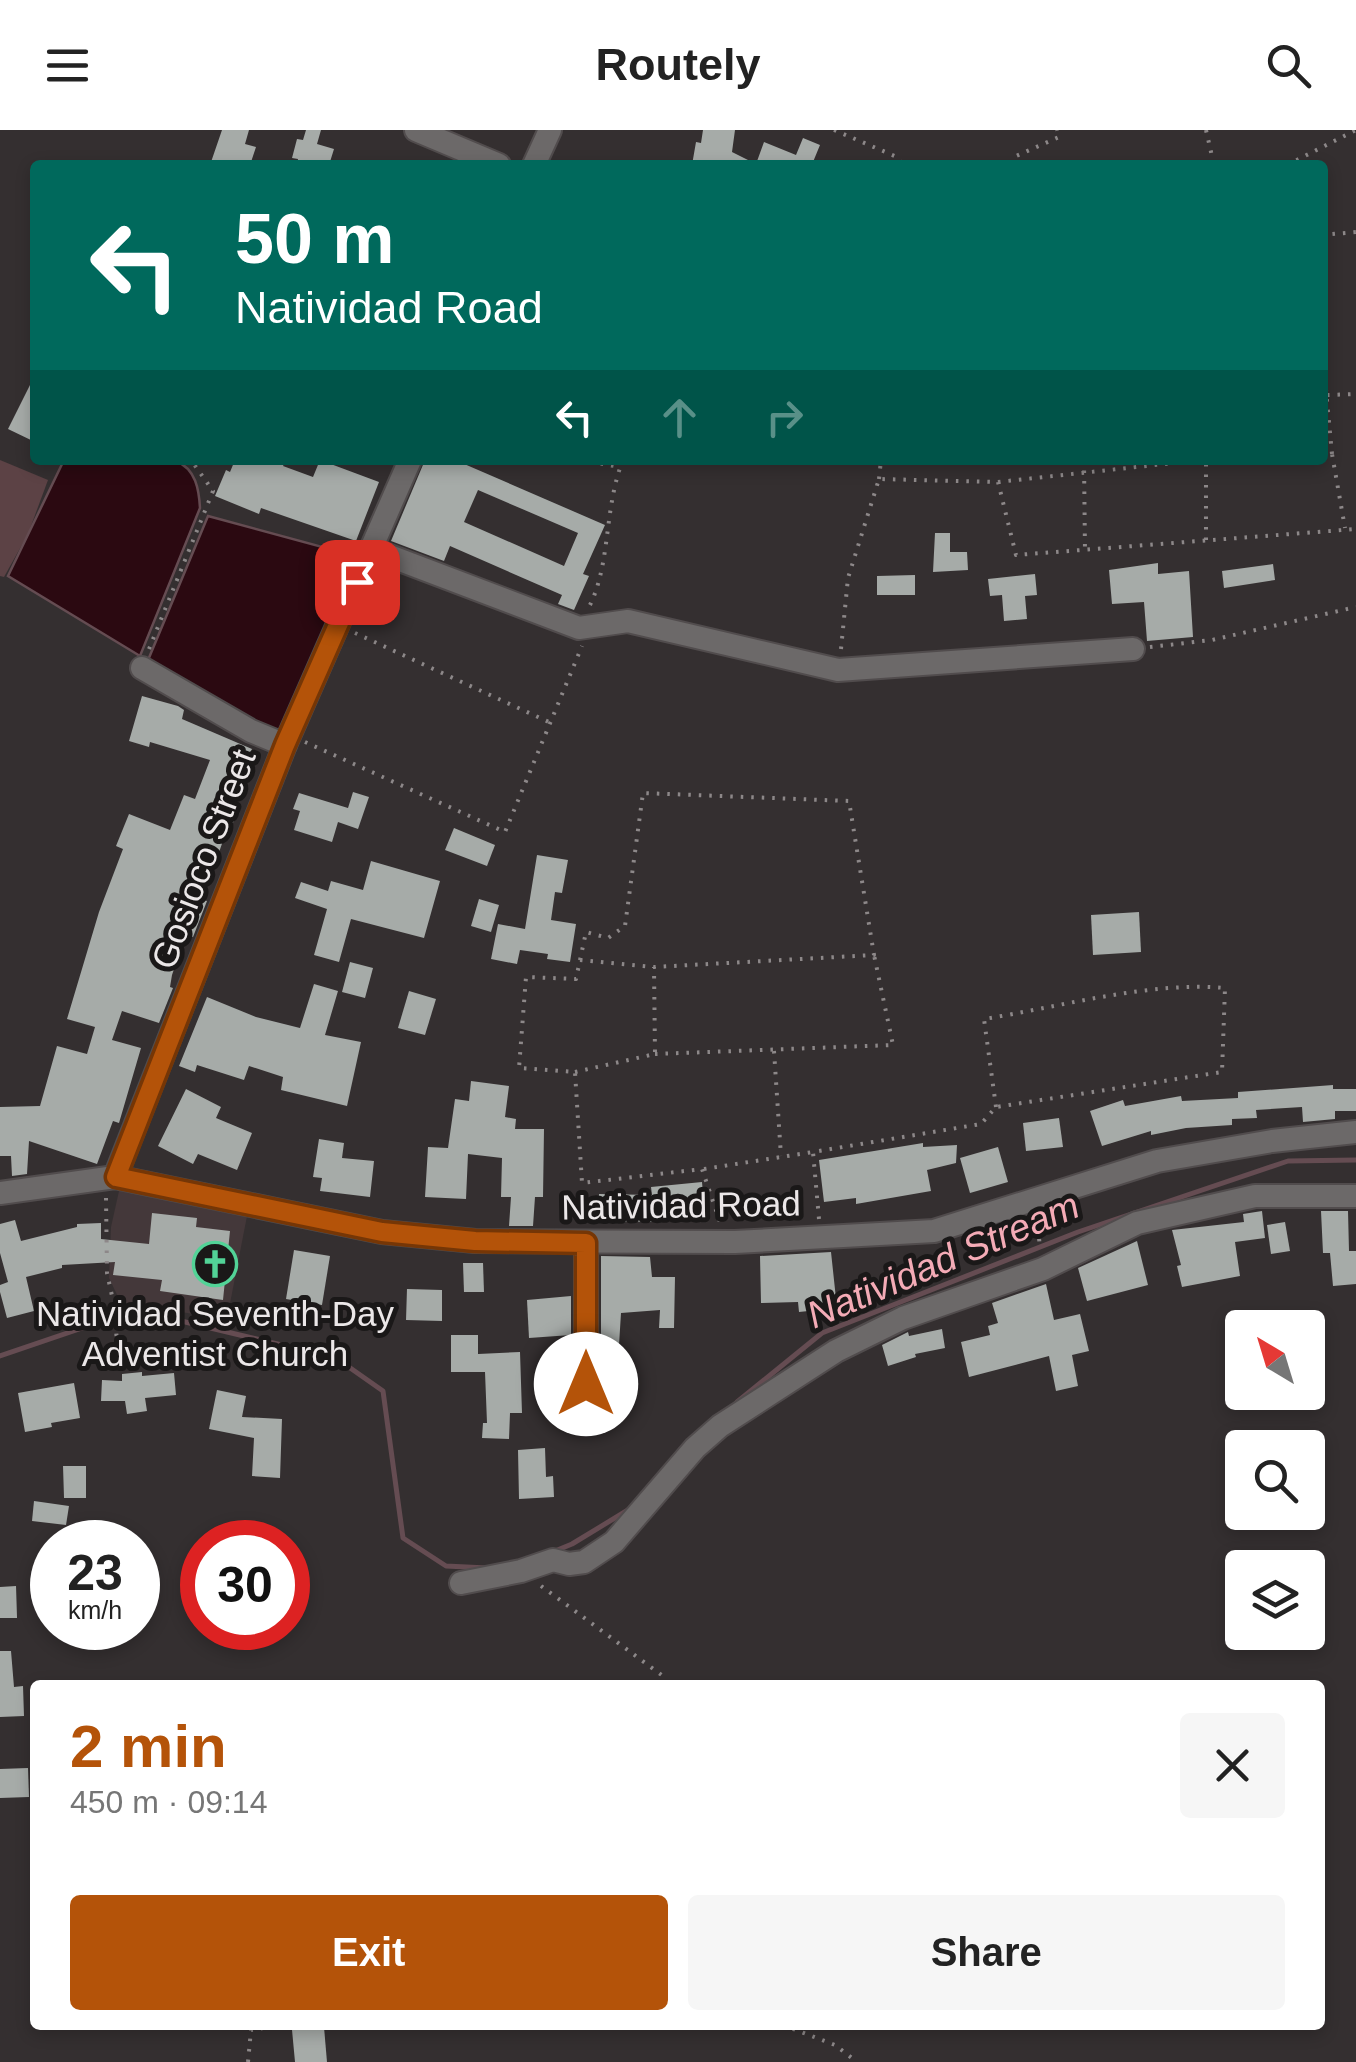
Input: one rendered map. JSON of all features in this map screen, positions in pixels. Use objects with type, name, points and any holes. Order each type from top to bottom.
[{"type":"street","points":[[416,130],[488,160]]},
{"type":"street","points":[[536,160],[550,130]]},
{"type":"street","name":"Gosioco Street","points":[[111,1178],[408,465]]},
{"type":"street","points":[[371,549],[585,628],[628,621],[838,670],[1133,649]]},
{"type":"street","points":[[142,668],[250,731],[290,741]]},
{"type":"street","name":"Natividad Road","points":[[0,1193],[111,1178],[382,1232],[475,1241],[735,1242],[934,1231],[1157,1161],[1272,1141],[1356,1132]]},
{"type":"street","points":[[461,1583],[553,1560],[584,1562],[614,1542],[694,1448],[720,1426],[836,1352],[903,1318],[1043,1268],[1137,1223],[1254,1196],[1356,1196]]},
{"type":"street","points":[[586,1243],[586,1384]]},
{"type":"path","points":[[834,130],[899,160]]},
{"type":"path","points":[[1017,160],[1016,156],[1059,138],[1057,130]]},
{"type":"path","points":[[1206,130],[1213,160]]},
{"type":"path","points":[[1301,160],[1356,130]]},
{"type":"path","points":[[1328,234],[1356,232]]},
{"type":"path","points":[[1328,395],[1356,394]]},
{"type":"path","points":[[1328,407],[1346,530]]},
{"type":"path","points":[[142,668],[213,491],[195,465]]},
{"type":"path","points":[[290,741],[505,832],[551,723],[601,582],[604,539],[620,467],[609,465]]},
{"type":"path","points":[[838,670],[848,578],[880,480],[881,465]]},
{"type":"path","points":[[1084,465],[1085,552]]},
{"type":"path","points":[[880,480],[998,482],[1154,465]]},
{"type":"path","points":[[1204,465],[1206,542]]},
{"type":"path","points":[[998,482],[1016,556],[1356,529]]},
{"type":"path","points":[[1133,649],[1212,640],[1356,608]]},
{"type":"path","points":[[344,628],[551,723]]},
{"type":"path","points":[[643,793],[849,801],[893,1045],[655,1054],[575,1072],[519,1068],[526,977],[576,980],[580,960],[586,932],[608,938],[625,926],[643,793]]},
{"type":"path","points":[[580,960],[654,967],[874,954]]},
{"type":"path","points":[[654,967],[655,1054]]},
{"type":"path","points":[[575,1072],[582,1183],[699,1169],[981,1124],[996,1107],[1222,1072],[1225,988],[1194,985],[1154,990],[984,1020],[996,1107]]},
{"type":"path","points":[[774,1052],[781,1157]]},
{"type":"path","points":[[803,1219],[820,1219],[813,1152]]},
{"type":"path","points":[[699,1169],[718,1222],[735,1221]]},
{"type":"path","points":[[111,1178],[107,1274],[119,1367]]},
{"type":"path","points":[[1036,1218],[1042,1260]]},
{"type":"path","points":[[521,1571],[665,1680]]},
{"type":"path","points":[[248,2062],[250,2030]]},
{"type":"path","points":[[796,2030],[835,2045],[857,2062]]},
{"type":"shaded area","points":[[0,460],[48,480],[28,534],[4,577],[0,576]]},
{"type":"shaded area","points":[[62,465],[183,465],[195,481],[200,508],[140,656],[8,576]]},
{"type":"shaded area","points":[[208,516],[363,558],[279,737],[146,665]]},
{"type":"shaded area","points":[[119,1191],[248,1211],[227,1319],[121,1303],[109,1278],[111,1227]]},
{"type":"building","points":[[222,130],[249,130],[245,144],[256,147],[252,160],[212,160]]},
{"type":"building","points":[[306,130],[321,130],[317,144],[334,149],[331,160],[292,158],[297,139],[303,140]]},
{"type":"building","points":[[703,130],[735,130],[732,152],[748,160],[693,160],[696,142],[701,143]]},
{"type":"building","points":[[803,138],[820,145],[814,160],[757,160],[764,142],[796,155]]},
{"type":"building","points":[[30,385],[30,440],[8,429]]},
{"type":"building","points":[[233,465],[284,465],[313,477],[318,465],[333,465],[379,482],[356,541],[261,508],[259,514],[215,496],[226,470],[230,472]]},
{"type":"building","points":[[423,465],[467,465],[605,525],[583,574],[589,576],[574,610],[558,604],[562,595],[450,546],[444,561],[391,541]],"holes":[[[478,490],[578,533],[564,566],[464,522]]]},
{"type":"building","points":[[935,533],[950,533],[950,552],[967,552],[968,570],[933,572]]},
{"type":"building","points":[[1158,563],[1158,574],[1189,571],[1193,637],[1147,641],[1144,602],[1112,604],[1109,570]]},
{"type":"building","points":[[1273,564],[1275,580],[1224,588],[1222,571]]},
{"type":"building","points":[[1035,574],[1037,595],[1025,596],[1027,619],[1004,621],[1002,595],[990,596],[988,579]]},
{"type":"building","points":[[915,575],[915,595],[877,595],[877,576]]},
{"type":"building","points":[[142,696],[178,706],[184,710],[182,719],[252,749],[250,754],[257,758],[249,774],[241,770],[224,816],[234,820],[228,836],[225,835],[217,858],[208,854],[192,896],[207,901],[193,937],[186,934],[172,975],[173,988],[159,1023],[122,1011],[112,1040],[141,1048],[119,1123],[113,1121],[97,1164],[29,1141],[27,1174],[12,1176],[11,1156],[0,1156],[0,1107],[40,1106],[57,1046],[87,1054],[95,1027],[67,1019],[99,912],[123,849],[116,846],[129,814],[170,830],[184,795],[195,799],[210,760],[150,742],[149,747],[129,741]]},
{"type":"building","points":[[353,792],[369,797],[358,829],[338,822],[332,842],[294,830],[300,811],[293,809],[299,793],[348,808]]},
{"type":"building","points":[[454,828],[495,845],[487,866],[445,850]]},
{"type":"building","points":[[537,855],[568,860],[562,893],[555,892],[551,920],[576,924],[570,962],[520,950],[517,964],[491,959],[498,924],[525,929]]},
{"type":"building","points":[[371,861],[440,881],[424,938],[351,919],[339,962],[314,955],[327,909],[295,898],[301,882],[328,891],[331,881],[363,890]]},
{"type":"building","points":[[479,899],[499,905],[491,932],[471,926]]},
{"type":"building","points":[[1139,912],[1141,952],[1093,955],[1091,915]]},
{"type":"building","points":[[350,962],[373,968],[365,998],[342,992]]},
{"type":"building","points":[[314,984],[338,991],[325,1035],[361,1042],[347,1106],[281,1090],[283,1077],[249,1066],[244,1080],[197,1065],[195,1072],[179,1066],[207,997],[256,1017],[300,1028]]},
{"type":"building","points":[[409,991],[436,999],[425,1035],[398,1028]]},
{"type":"building","points":[[471,1081],[509,1086],[505,1117],[516,1119],[515,1129],[544,1129],[543,1197],[535,1197],[533,1226],[509,1226],[511,1197],[501,1197],[502,1158],[468,1154],[466,1199],[425,1197],[428,1147],[448,1148],[455,1099],[469,1101]]},
{"type":"building","points":[[1333,1085],[1333,1089],[1356,1089],[1356,1111],[1335,1111],[1335,1119],[1303,1122],[1302,1107],[1256,1110],[1257,1118],[1232,1119],[1232,1125],[1151,1135],[1151,1131],[1102,1146],[1090,1111],[1123,1100],[1125,1106],[1181,1096],[1182,1101],[1238,1098],[1238,1092]]},
{"type":"building","points":[[186,1089],[221,1107],[216,1118],[252,1133],[237,1170],[198,1154],[193,1164],[158,1146]]},
{"type":"building","points":[[1059,1118],[1063,1147],[1026,1151],[1023,1123]]},
{"type":"building","points":[[319,1139],[344,1143],[342,1158],[374,1161],[370,1197],[320,1191],[322,1178],[313,1177]]},
{"type":"building","points":[[923,1143],[923,1147],[957,1145],[956,1163],[927,1170],[931,1191],[856,1204],[856,1198],[824,1202],[819,1160]]},
{"type":"building","points":[[998,1147],[1008,1182],[970,1193],[960,1158]]},
{"type":"building","points":[[702,1182],[705,1218],[598,1221],[599,1194],[652,1195],[651,1187]]},
{"type":"building","points":[[1262,1211],[1265,1238],[1235,1242],[1240,1276],[1182,1287],[1172,1230],[1244,1222],[1243,1214]]},
{"type":"building","points":[[1321,1211],[1348,1211],[1349,1251],[1356,1251],[1356,1284],[1333,1286],[1330,1253],[1323,1253]]},
{"type":"building","points":[[152,1213],[197,1218],[196,1227],[230,1231],[223,1300],[160,1291],[162,1280],[113,1275],[115,1262],[62,1265],[26,1277],[34,1311],[7,1318],[0,1292],[0,1285],[8,1282],[0,1253],[0,1224],[15,1220],[21,1241],[77,1224],[101,1223],[101,1239],[149,1244]]},
{"type":"building","points":[[1285,1222],[1290,1251],[1271,1254],[1267,1225]]},
{"type":"building","points":[[1137,1241],[1148,1285],[1087,1301],[1078,1268]]},
{"type":"building","points":[[294,1250],[330,1256],[322,1305],[286,1299]]},
{"type":"building","points":[[831,1252],[837,1308],[799,1312],[798,1302],[761,1303],[760,1256]]},
{"type":"building","points":[[601,1256],[650,1257],[652,1277],[675,1277],[674,1328],[659,1328],[660,1310],[621,1313],[618,1361],[601,1362]]},
{"type":"building","points":[[463,1263],[483,1263],[484,1292],[464,1292]]},
{"type":"building","points":[[1046,1284],[1054,1320],[1080,1314],[1089,1351],[1072,1355],[1078,1386],[1056,1391],[1049,1356],[969,1377],[961,1342],[990,1335],[988,1326],[998,1323],[992,1303]]},
{"type":"building","points":[[407,1289],[442,1290],[442,1321],[406,1320]]},
{"type":"building","points":[[571,1296],[571,1335],[529,1338],[527,1300]]},
{"type":"building","points":[[942,1329],[945,1348],[915,1354],[916,1357],[888,1366],[882,1345],[908,1332],[909,1336]]},
{"type":"building","points":[[451,1335],[478,1335],[478,1354],[520,1352],[522,1413],[510,1413],[509,1439],[482,1438],[483,1423],[487,1423],[485,1372],[451,1372]]},
{"type":"building","points":[[142,1372],[142,1376],[174,1373],[176,1395],[145,1398],[147,1411],[127,1414],[125,1401],[101,1401],[102,1380],[122,1381],[122,1374]]},
{"type":"building","points":[[74,1383],[80,1418],[25,1432],[18,1393]]},
{"type":"building","points":[[217,1390],[246,1396],[242,1417],[282,1419],[280,1478],[252,1476],[254,1438],[209,1429]]},
{"type":"building","points":[[545,1448],[546,1477],[553,1476],[554,1497],[519,1499],[518,1450]]},
{"type":"building","points":[[63,1466],[86,1466],[86,1498],[64,1498]]},
{"type":"building","points":[[34,1501],[69,1506],[67,1520],[32,1520]]},
{"type":"building","points":[[16,1586],[17,1618],[0,1618],[0,1587]]},
{"type":"building","points":[[0,1651],[11,1651],[14,1687],[23,1686],[24,1716],[0,1717]]},
{"type":"building","points":[[28,1768],[29,1797],[0,1798],[0,1769]]},
{"type":"building","points":[[292,2030],[324,2030],[327,2062],[295,2062]]},
{"type":"waterway","name":"Natividad Stream","points":[[737,1402],[822,1333],[1078,1232],[1288,1161],[1356,1160]]},
{"type":"waterway","name":"Natividad Stream","points":[[0,1356],[135,1310],[336,1358],[383,1391],[403,1538],[446,1566],[487,1568]]},
{"type":"waterway","name":"Natividad Stream","points":[[555,1551],[628,1510]]},
{"type":"place","name":"Natividad Seventh-Day Adventist Church","points":[[215,1264]]},
{"type":"route","points":[[357,582],[285,745],[116,1177],[382,1232],[475,1241],[586,1243],[586,1384]]}]
